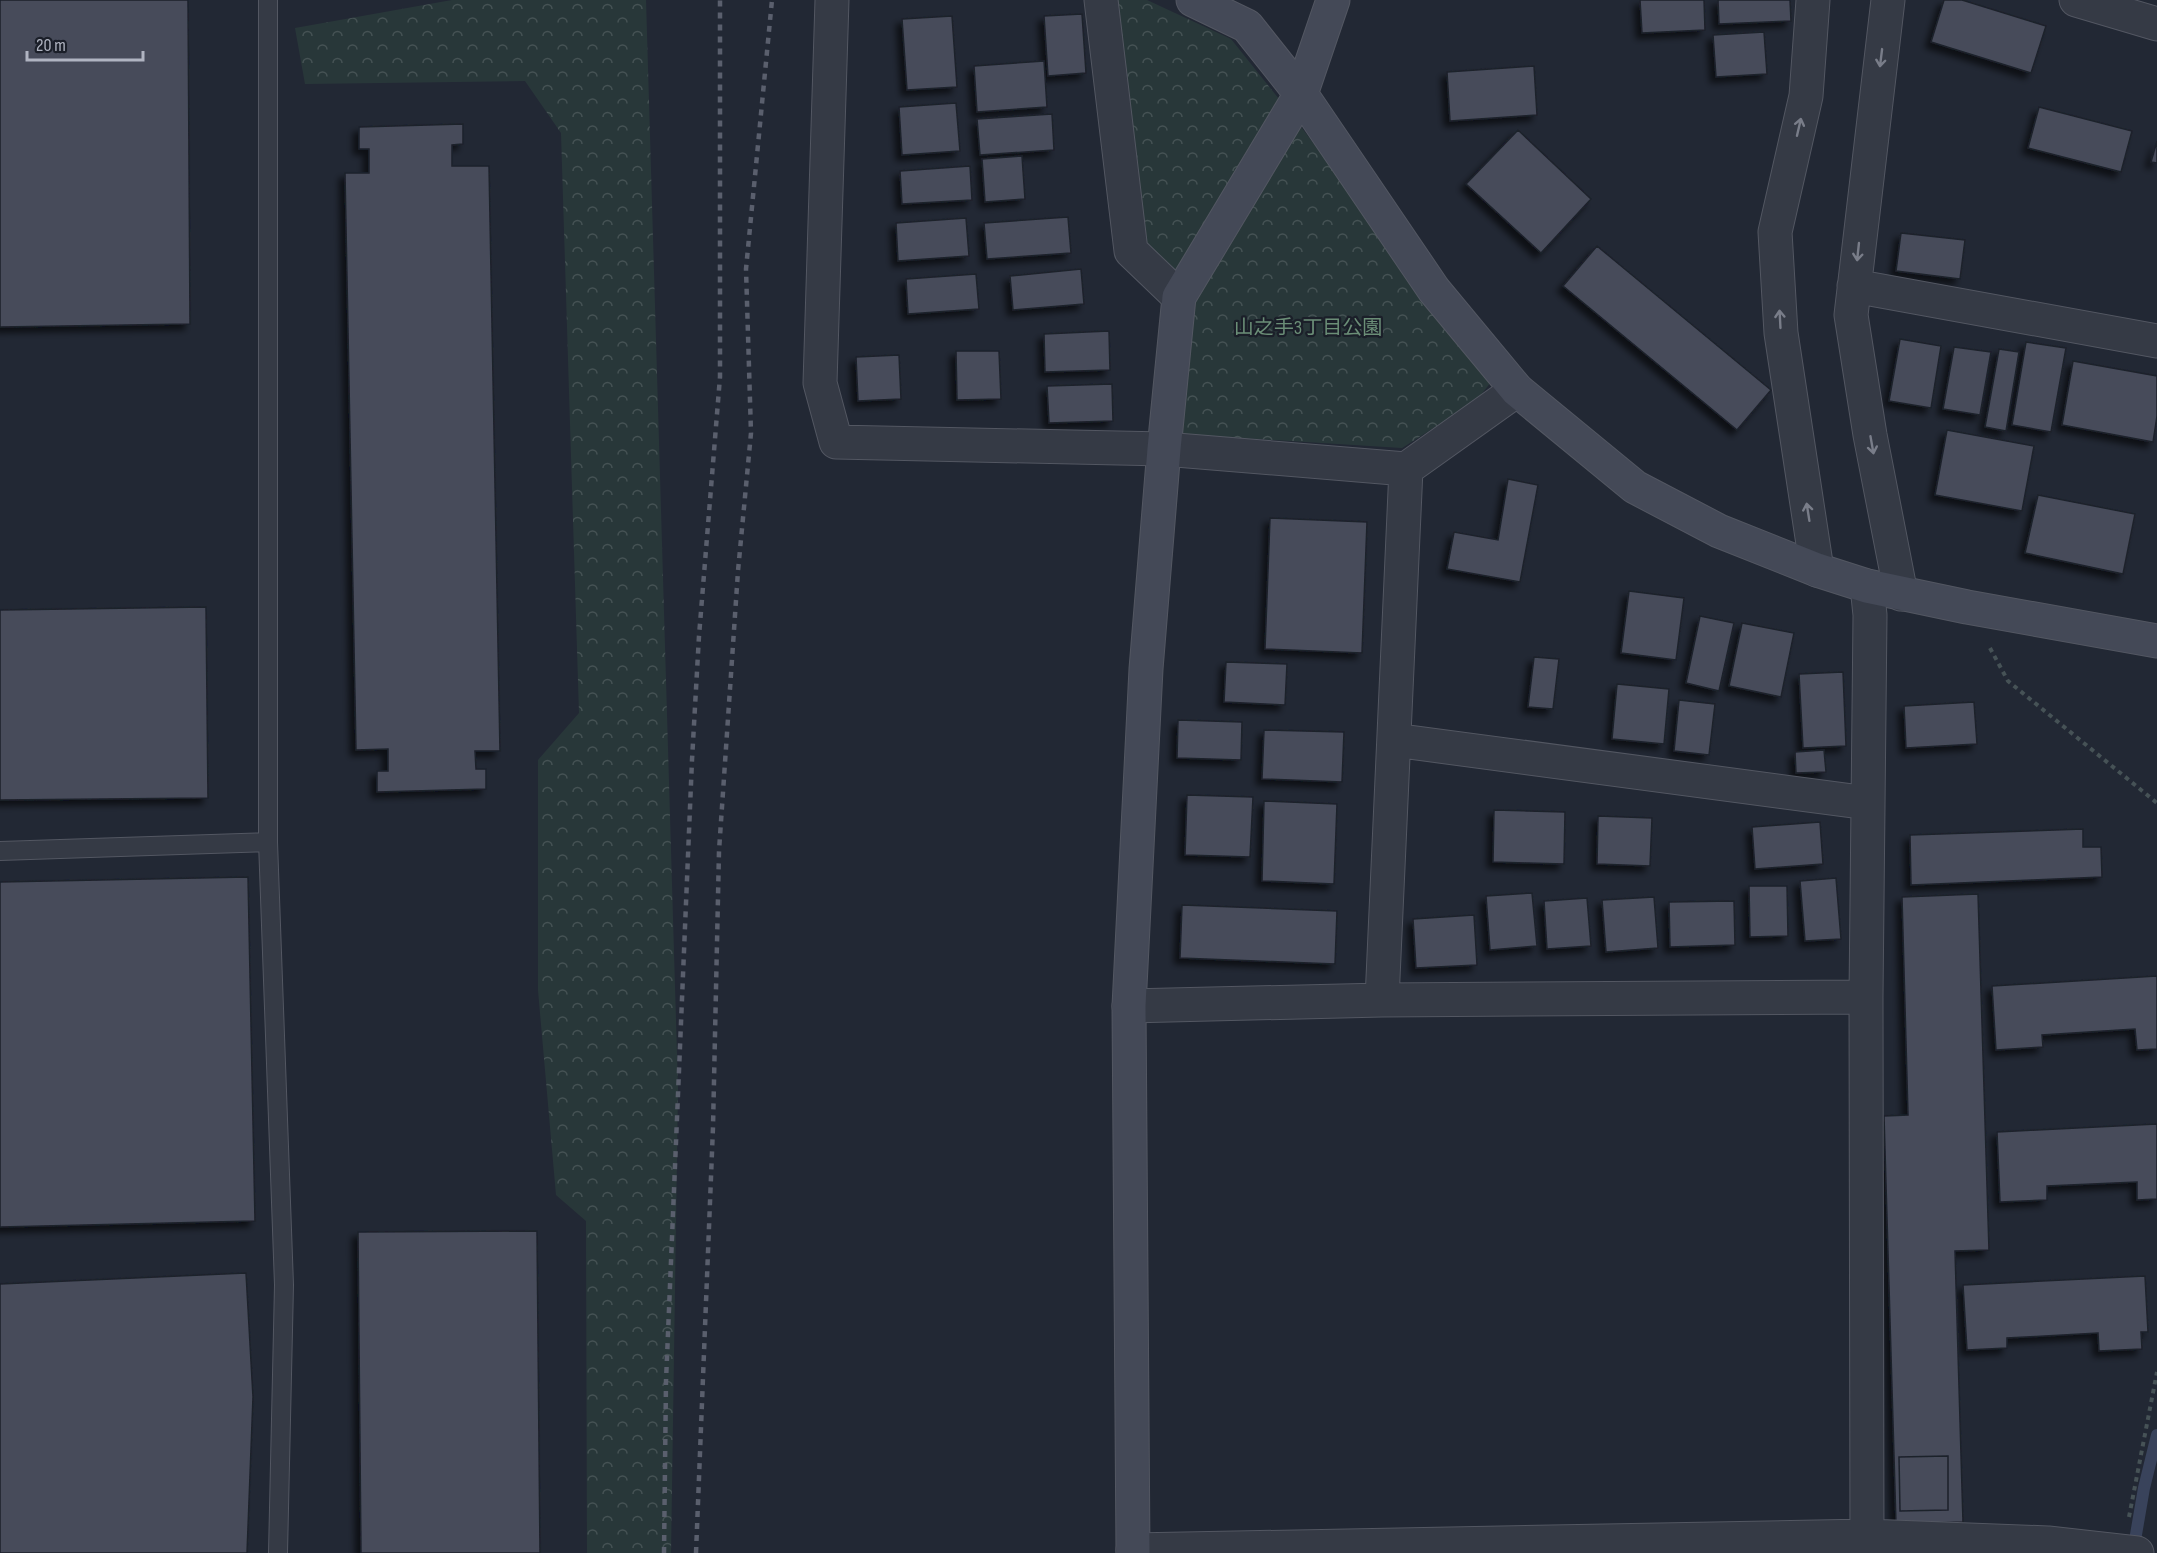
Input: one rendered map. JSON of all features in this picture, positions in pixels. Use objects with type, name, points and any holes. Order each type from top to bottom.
[{"type":"street","points":[[832,0],[820,383],[836,442],[1164,449],[1406,469],[1517,390]]},
{"type":"street","points":[[1101,0],[1131,251],[1179,297]]},
{"type":"street","points":[[1193,0],[1247,27],[1301,94],[1434,290],[1517,390],[1635,487],[1719,531],[1817,570],[1867,586],[1967,607],[2157,641]]},
{"type":"street","points":[[1334,0],[1301,94],[1179,297],[1146,669],[1129,1006],[1133,1552],[2048,1543],[2130,1552]]},
{"type":"street","points":[[1813,0],[1806,96],[1775,232],[1781,333],[1817,570]]},
{"type":"street","points":[[1888,0],[1851,315],[1872,447],[1901,594]]},
{"type":"street","points":[[2076,0],[2157,24]]},
{"type":"street","points":[[1854,286],[2157,341]]},
{"type":"street","points":[[1382,1000],[1406,469]]},
{"type":"street","points":[[1867,586],[1870,615],[1866,997],[1867,1545]]},
{"type":"street","points":[[1394,740],[1868,803]]},
{"type":"street","points":[[1129,1006],[1382,1000],[1866,997]]},
{"type":"lane","points":[[268,0],[268,842],[284,1285],[278,1553]]},
{"type":"lane","points":[[0,851],[268,842]]},
{"type":"path","points":[[1967,607],[2008,681],[2157,803]]},
{"type":"path","points":[[2130,1552],[2157,1372]]},
{"type":"green space","points":[[452,0],[646,0],[678,1089],[671,1553],[587,1553],[586,1221],[556,1195],[538,990],[538,760],[579,713],[561,133],[525,81],[305,84],[295,28]]},
{"type":"green space","name":"山之手3丁目公園","points":[[1116,0],[1147,0],[1231,39],[1299,124],[1491,382],[1476,401],[1402,448],[1177,434],[1192,300],[1145,243]]},
{"type":"building","points":[[0,0],[188,0],[190,324],[0,327]]},
{"type":"building","points":[[1640,0],[1704,0],[1705,30],[1642,33]]},
{"type":"building","points":[[1718,0],[1790,0],[1791,21],[1719,24]]},
{"type":"building","points":[[1944,0],[1962,0],[2046,26],[2031,73],[1931,42]]},
{"type":"building","points":[[1082,14],[1086,73],[1048,76],[1044,16]]},
{"type":"building","points":[[952,16],[957,87],[907,90],[902,19]]},
{"type":"building","points":[[1764,32],[1767,74],[1716,77],[1713,35]]},
{"type":"building","points":[[1044,61],[1047,107],[977,112],[974,66]]},
{"type":"building","points":[[1534,66],[1537,115],[1450,121],[1447,72]]},
{"type":"building","points":[[956,103],[960,151],[902,155],[899,107]]},
{"type":"building","points":[[2039,107],[2132,131],[2121,172],[2028,148]]},
{"type":"building","points":[[1052,114],[1054,150],[980,155],[977,119]]},
{"type":"building","points":[[463,124],[463,144],[452,145],[452,166],[489,166],[500,751],[475,751],[476,769],[486,769],[486,789],[377,792],[377,771],[388,771],[388,749],[356,750],[345,173],[369,173],[369,149],[359,149],[359,127]]},
{"type":"building","points":[[1518,130],[1591,199],[1541,253],[1466,184]]},
{"type":"building","points":[[2157,141],[2157,163],[2151,162]]},
{"type":"building","points":[[1022,156],[1025,199],[985,202],[982,159]]},
{"type":"building","points":[[970,166],[972,200],[902,204],[900,171]]},
{"type":"building","points":[[1068,217],[1071,253],[987,259],[984,223]]},
{"type":"building","points":[[966,218],[969,256],[898,261],[896,223]]},
{"type":"building","points":[[1901,233],[1965,240],[1960,279],[1896,271]]},
{"type":"building","points":[[1597,246],[1771,390],[1737,430],[1563,286]]},
{"type":"building","points":[[1081,269],[1084,304],[1013,310],[1010,276]]},
{"type":"building","points":[[976,274],[979,309],[908,314],[906,279]]},
{"type":"building","points":[[1109,331],[1110,370],[1045,372],[1044,334]]},
{"type":"building","points":[[1900,339],[1941,346],[1931,408],[1889,401]]},
{"type":"building","points":[[2026,342],[2066,348],[2051,432],[2012,425]]},
{"type":"building","points":[[1954,347],[1991,352],[1980,415],[1943,409]]},
{"type":"building","points":[[1999,349],[2019,352],[2006,431],[1985,427]]},
{"type":"building","points":[[956,351],[999,351],[1001,399],[957,400]]},
{"type":"building","points":[[899,355],[901,399],[858,401],[856,357]]},
{"type":"building","points":[[2073,361],[2157,376],[2157,416],[2153,442],[2062,425]]},
{"type":"building","points":[[1112,384],[1113,421],[1049,423],[1047,386]]},
{"type":"building","points":[[1947,430],[2034,446],[2022,511],[1935,495]]},
{"type":"building","points":[[1508,479],[1538,485],[1520,582],[1447,569],[1454,532],[1498,540]]},
{"type":"building","points":[[2038,495],[2135,514],[2123,574],[2025,553]]},
{"type":"building","points":[[1270,518],[1367,522],[1362,653],[1265,649]]},
{"type":"building","points":[[1629,591],[1684,598],[1676,660],[1621,653]]},
{"type":"building","points":[[206,607],[208,798],[0,800],[0,610]]},
{"type":"building","points":[[1700,616],[1734,623],[1719,691],[1686,683]]},
{"type":"building","points":[[1742,623],[1794,633],[1781,697],[1729,686]]},
{"type":"building","points":[[1534,657],[1559,659],[1553,709],[1528,707]]},
{"type":"building","points":[[1226,662],[1287,664],[1285,705],[1224,702]]},
{"type":"building","points":[[1843,672],[1846,746],[1803,748],[1799,674]]},
{"type":"building","points":[[1617,684],[1669,689],[1664,744],[1612,739]]},
{"type":"building","points":[[1679,700],[1715,704],[1709,755],[1674,751]]},
{"type":"building","points":[[1974,702],[1977,744],[1906,748],[1904,706]]},
{"type":"building","points":[[1178,720],[1242,722],[1241,760],[1177,758]]},
{"type":"building","points":[[1264,730],[1344,732],[1342,782],[1262,779]]},
{"type":"building","points":[[1824,750],[1826,772],[1796,773],[1795,752]]},
{"type":"building","points":[[1187,795],[1253,797],[1250,857],[1185,855]]},
{"type":"building","points":[[1264,801],[1337,804],[1334,884],[1262,881]]},
{"type":"building","points":[[1494,810],[1565,812],[1564,864],[1493,862]]},
{"type":"building","points":[[1598,816],[1652,818],[1650,866],[1597,864]]},
{"type":"building","points":[[1820,822],[1823,864],[1755,869],[1752,827]]},
{"type":"building","points":[[2083,829],[2083,847],[2101,847],[2102,877],[1911,885],[1910,835]]},
{"type":"building","points":[[248,877],[255,1221],[0,1227],[0,882]]},
{"type":"building","points":[[1836,878],[1841,939],[1805,941],[1800,881]]},
{"type":"building","points":[[1749,886],[1787,886],[1788,936],[1750,937]]},
{"type":"building","points":[[1532,893],[1537,946],[1490,950],[1486,896]]},
{"type":"building","points":[[1978,894],[1989,1250],[1955,1251],[1963,1522],[1896,1524],[1884,1116],[1908,1115],[1902,897]]},
{"type":"building","points":[[1654,897],[1658,948],[1606,952],[1602,900]]},
{"type":"building","points":[[1587,898],[1591,946],[1547,949],[1544,901]]},
{"type":"building","points":[[1734,901],[1735,945],[1670,947],[1669,902]]},
{"type":"building","points":[[1182,905],[1337,911],[1335,964],[1180,958]]},
{"type":"building","points":[[1474,915],[1477,965],[1416,968],[1413,919]]},
{"type":"building","points":[[2157,976],[2157,1049],[2137,1050],[2135,1029],[2042,1035],[2043,1047],[1996,1050],[1992,986]]},
{"type":"building","points":[[2157,1124],[2157,1199],[2137,1200],[2137,1182],[2047,1186],[2047,1200],[2000,1202],[1997,1132]]},
{"type":"building","points":[[537,1231],[540,1553],[361,1553],[358,1232]]},
{"type":"building","points":[[246,1273],[253,1397],[247,1553],[0,1553],[0,1284]]},
{"type":"building","points":[[2145,1276],[2148,1332],[2141,1332],[2142,1349],[2099,1351],[2098,1333],[2007,1338],[2007,1348],[1967,1350],[1963,1285]]},
{"type":"building","points":[[1948,1456],[1948,1510],[1900,1511],[1899,1457]]},
{"type":"waterway","points":[[2133,1552],[2144,1488],[2157,1435]]},
{"type":"railway","points":[[664,1553],[666,1381],[692,760],[699,636],[720,377],[720,0]]},
{"type":"railway","points":[[696,1553],[713,1127],[719,851],[738,571],[751,433],[746,269],[772,0]]}]
